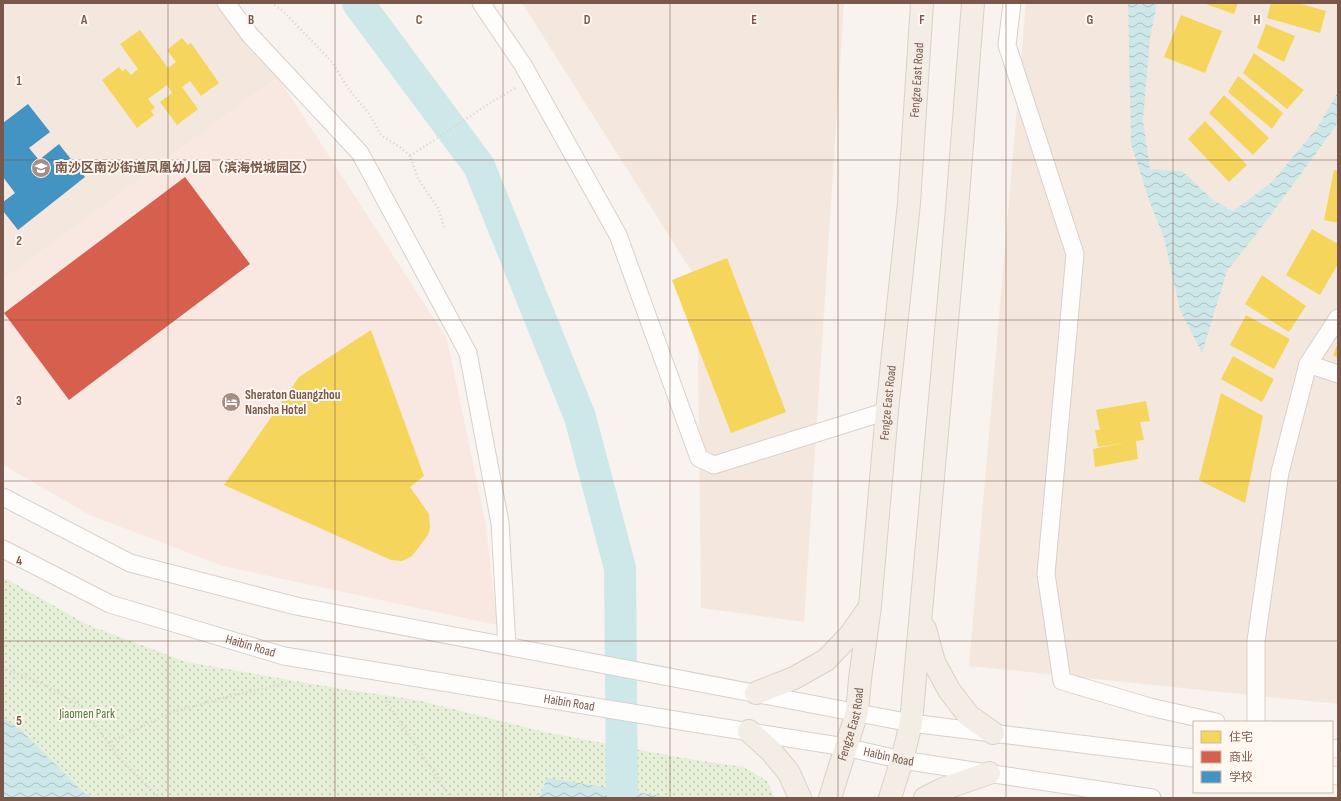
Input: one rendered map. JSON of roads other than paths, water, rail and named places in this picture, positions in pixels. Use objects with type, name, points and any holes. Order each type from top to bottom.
[{"type":"main road","name":"Fengze East Road","points":[[830,798],[856,712],[870,606],[887,411],[908,203],[922,3]]},
{"type":"main road","points":[[890,798],[902,760],[911,723],[957,209],[973,3]]},
{"type":"main road","points":[[756,693],[794,678],[826,660],[850,635],[870,606]]},
{"type":"main road","points":[[921,613],[934,662],[949,690],[969,716],[993,733]]},
{"type":"main road","points":[[749,731],[771,751],[789,773],[800,798]]},
{"type":"main road","points":[[925,798],[943,789],[989,773]]},
{"type":"street","points":[[226,3],[250,35],[360,153],[468,353],[500,523],[507,646]]},
{"type":"street","points":[[481,3],[523,65],[618,234],[699,458],[714,464],[887,411]]},
{"type":"street","points":[[1012,3],[1007,45],[1075,254],[1046,574],[1062,681],[1150,707],[1212,721]]},
{"type":"street","points":[[1256,721],[1256,641],[1280,472],[1308,364],[1338,318]]},
{"type":"street","points":[[1308,364],[1338,374]]},
{"type":"street","points":[[3,497],[130,563],[296,606],[911,723],[1193,758]]},
{"type":"street","name":"Haibin Road","points":[[3,549],[110,604],[284,656],[845,747],[902,760],[1152,798]]},
{"type":"water","points":[[1128,3],[1157,3],[1150,38],[1143,120],[1150,169],[1182,171],[1213,200],[1233,211],[1272,182],[1317,128],[1338,92],[1338,123],[1268,219],[1227,271],[1202,353],[1180,310],[1164,238],[1150,203],[1131,144]]},
{"type":"water","points":[[3,718],[20,729],[84,793],[92,798],[3,798]]},
{"type":"water","points":[[547,778],[674,798],[539,798]]},
{"type":"waterway","points":[[358,3],[479,166],[580,417],[620,568],[622,790]]},
{"type":"place","name":"南沙区南沙街道凤凰幼儿园（滨海悦城园区）","points":[[41,168]]},
{"type":"place","name":"Sheraton Guangzhou Nansha Hotel","points":[[231,402]]},
{"type":"park label","name":"Jiaomen Park","points":[[87,714]]}]
